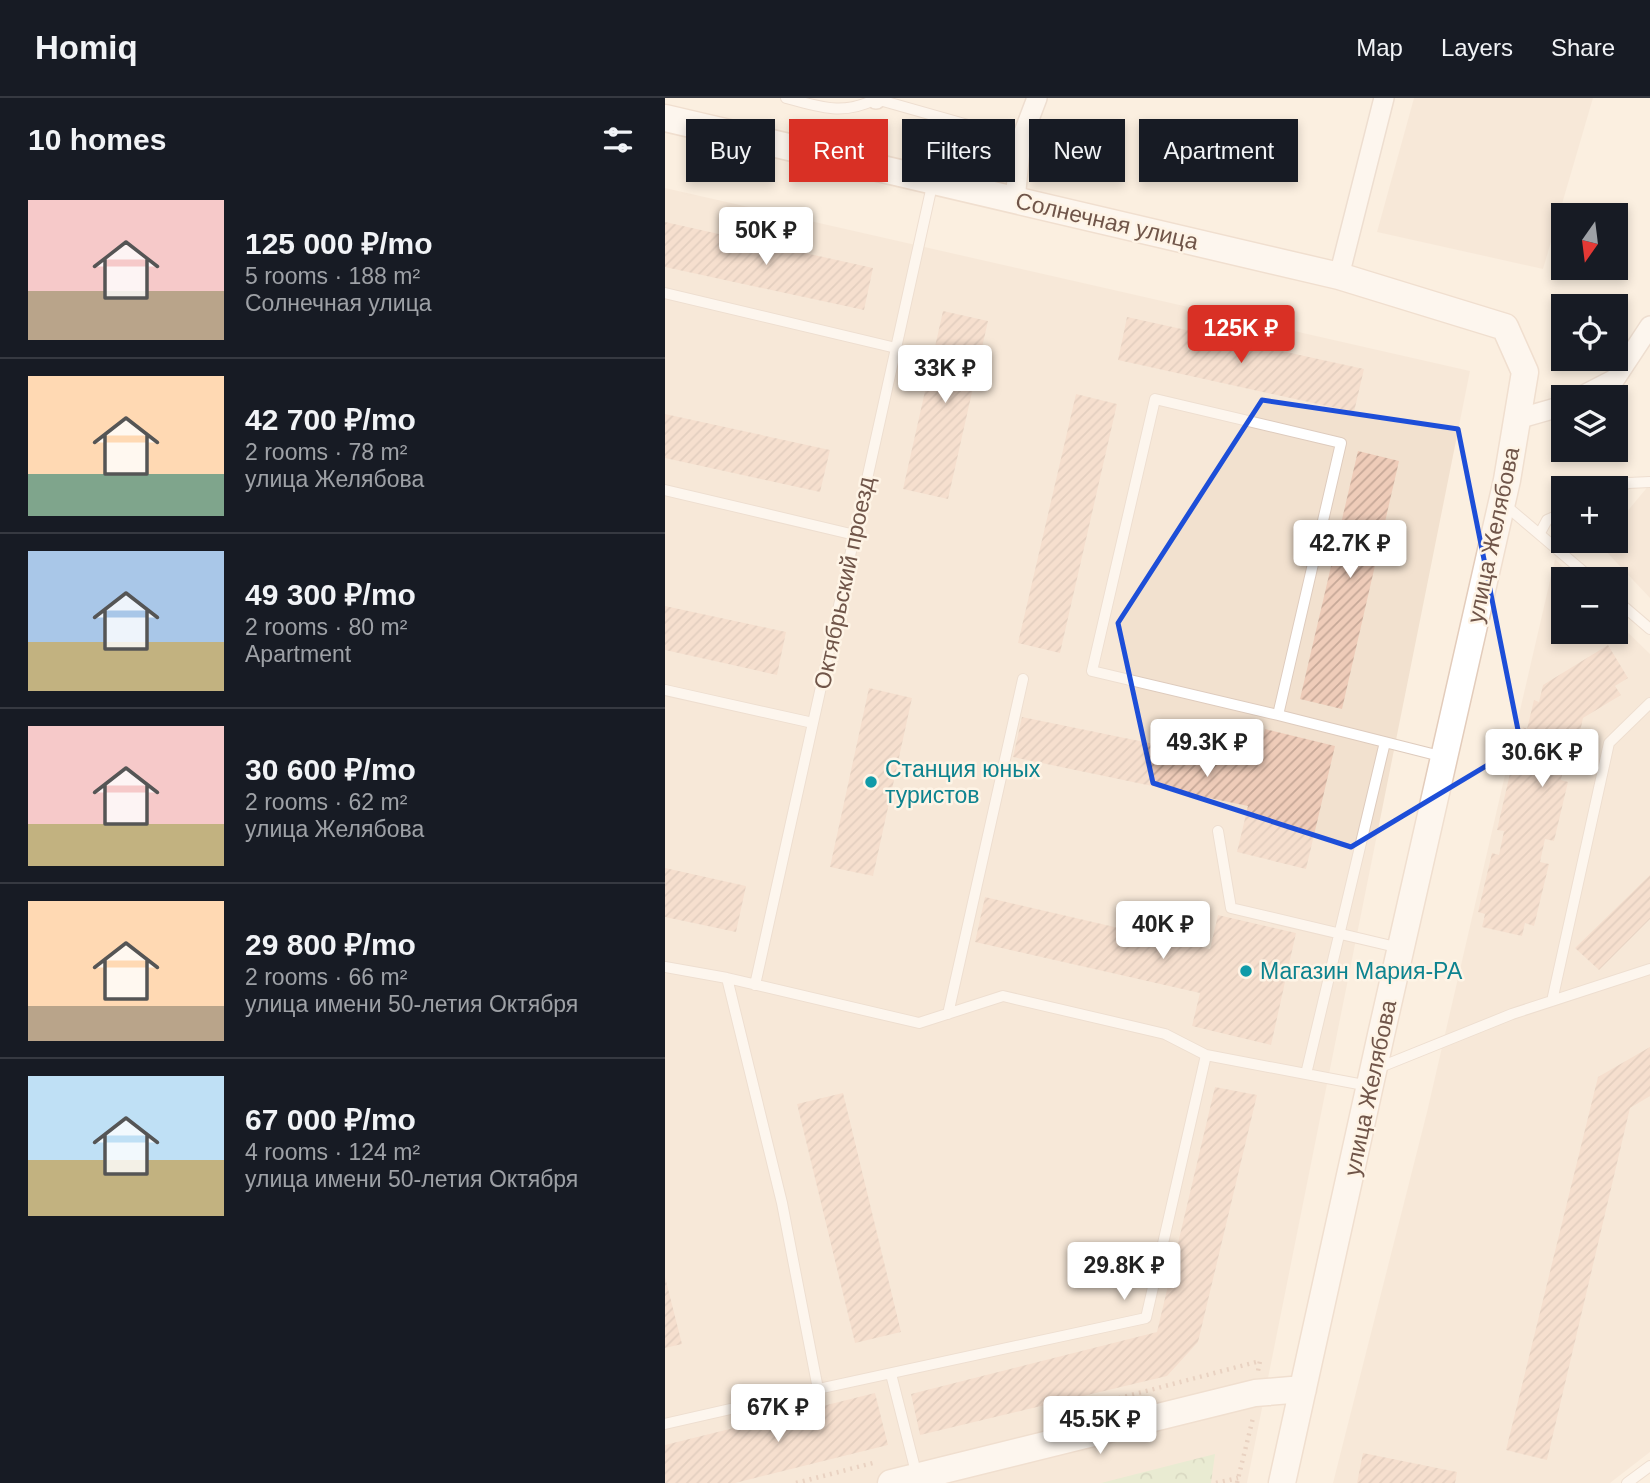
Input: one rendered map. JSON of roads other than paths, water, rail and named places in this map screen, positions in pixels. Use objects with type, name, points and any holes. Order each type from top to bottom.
[{"type":"street","points":[[1015,200],[1021,140],[1037,98]]},
{"type":"street","points":[[1339,275],[1384,98]]},
{"type":"street","name":"Солнечная улица","points":[[665,118],[902,173]]},
{"type":"street","name":"Солнечная улица","points":[[941,182],[1339,275],[1505,327]]},
{"type":"street","points":[[1603,385],[1615,379],[1650,326]]},
{"type":"street","name":"улица Желябова","points":[[1282,1483],[1502,502],[1525,372],[1505,327]]},
{"type":"street","points":[[1517,419],[1551,409]]},
{"type":"street","points":[[891,1483],[1255,1393],[1303,1389]]},
{"type":"lane","points":[[786,98],[828,108],[857,108],[876,98],[1021,140]]},
{"type":"lane","name":"Октябрьский проезд","points":[[755,985],[933,182]]},
{"type":"lane","points":[[665,293],[897,348]]},
{"type":"lane","points":[[1279,715],[1341,443],[1155,399],[1093,671],[1444,757]]},
{"type":"lane","points":[[1628,483],[1650,482]]},
{"type":"lane","points":[[665,490],[855,535]]},
{"type":"lane","points":[[1502,502],[1578,567]]},
{"type":"lane","points":[[1540,533],[1547,520],[1551,518]]},
{"type":"lane","points":[[1628,610],[1650,629]]},
{"type":"lane","points":[[948,1014],[1023,679]]},
{"type":"lane","points":[[665,690],[813,723]]},
{"type":"lane","points":[[1552,1001],[1609,743],[1650,703]]},
{"type":"lane","points":[[1306,1074],[1385,742]]},
{"type":"lane","points":[[1218,831],[1231,908],[1401,948]]},
{"type":"lane","points":[[665,967],[727,978],[919,1023],[1003,996],[1165,1034],[1206,1055],[1306,1074],[1373,1078],[1512,1014],[1650,969]]},
{"type":"lane","points":[[727,978],[782,1203],[818,1389]]},
{"type":"lane","points":[[665,1424],[1146,1318],[1206,1055]]},
{"type":"lane","points":[[891,1374],[917,1476]]},
{"type":"lane","points":[[1627,1483],[1650,1466]]},
{"type":"place","name":"Станция юных туристов","points":[[871,782]]},
{"type":"place","name":"Магазин Мария-РА","points":[[1246,971]]}]
